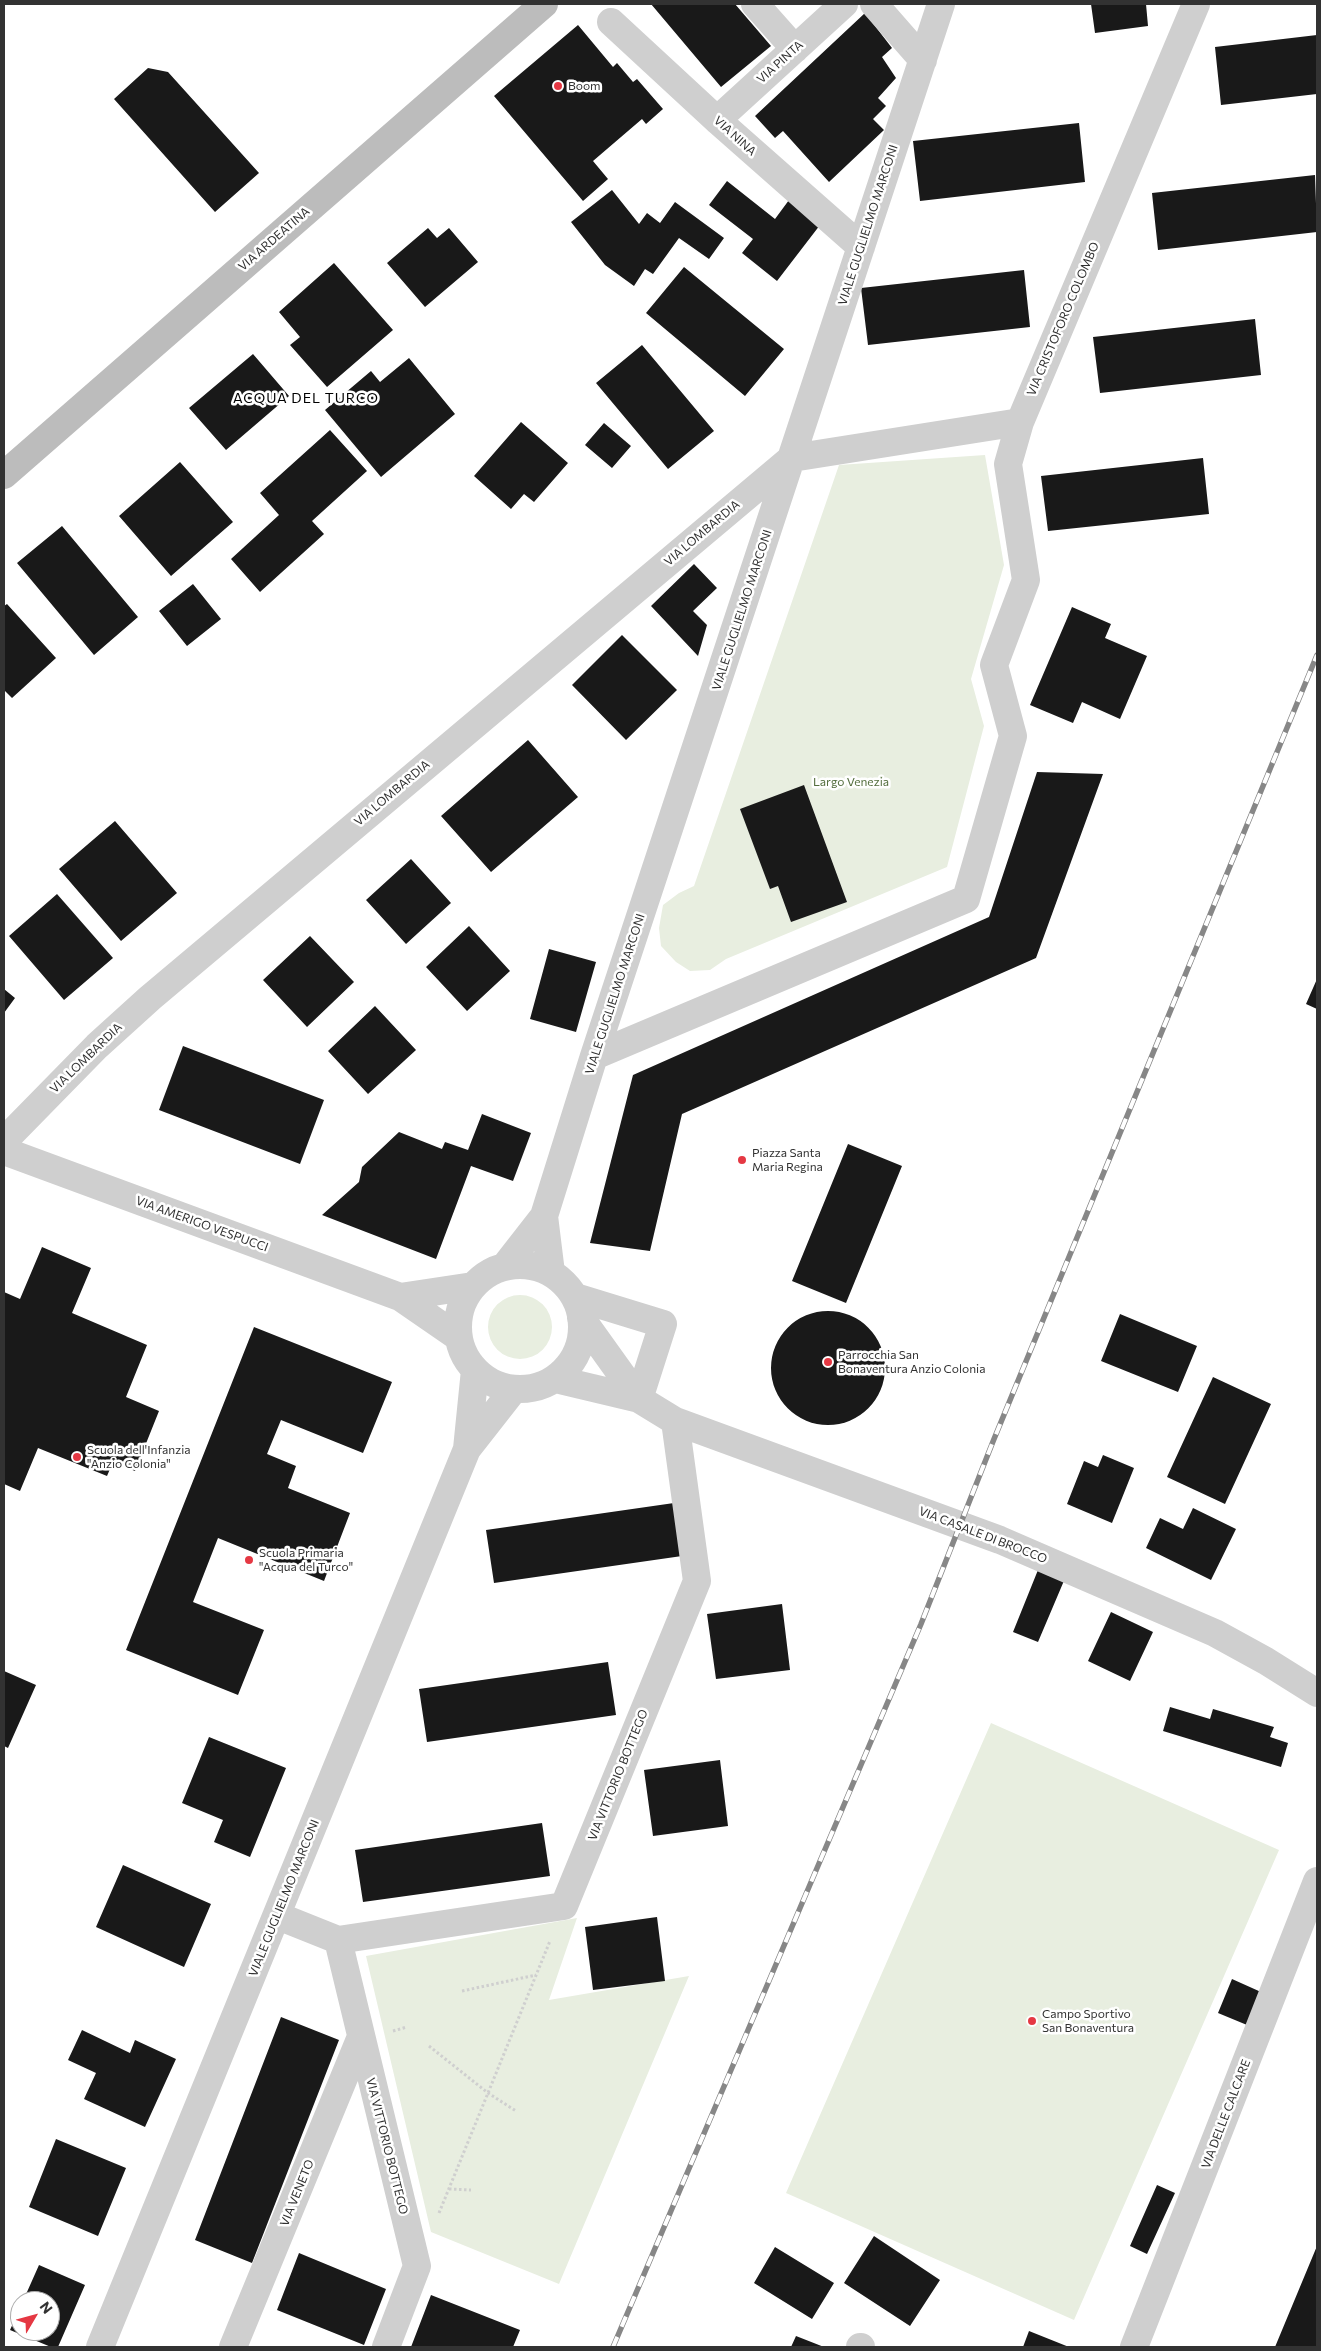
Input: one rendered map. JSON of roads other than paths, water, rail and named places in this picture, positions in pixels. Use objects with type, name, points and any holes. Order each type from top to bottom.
[{"type":"main road","name":"VIA ARDEATINA","points":[[4,475],[544,4]]},
{"type":"street","points":[[755,4],[795,49]]},
{"type":"street","name":"VIA PINTA","points":[[717,120],[844,4]]},
{"type":"street","points":[[874,4],[923,60]]},
{"type":"street","name":"VIALE GUGLIELMO MARCONI","points":[[505,1266],[544,1216],[594,1056],[941,4]]},
{"type":"street","name":"VIA CRISTOFORO COLOMBO","points":[[1020,422],[1196,4]]},
{"type":"street","name":"VIA NINA","points":[[611,22],[717,120],[861,247]]},
{"type":"street","points":[[594,1056],[966,899],[1013,736],[994,665],[1026,580],[1008,464],[1020,422],[792,458]]},
{"type":"street","name":"VIA LOMBARDIA","points":[[4,1142],[97,1046],[150,998],[792,458]]},
{"type":"street","name":"VIA AMERIGO VESPUCCI","points":[[4,1151],[400,1296],[458,1337]]},
{"type":"street","name":"VIALE GUGLIELMO MARCONI","points":[[544,1216],[551,1273]]},
{"type":"street","points":[[578,1308],[582,1335],[577,1352],[568,1367],[555,1379],[536,1388],[514,1389],[493,1383],[475,1370],[464,1355],[458,1337],[458,1318],[463,1301],[473,1286],[488,1274],[505,1266],[521,1265],[536,1267],[551,1273],[565,1284],[578,1308],[639,1399]]},
{"type":"street","name":"VIA AMERIGO VESPUCCI","points":[[400,1296],[473,1286]]},
{"type":"street","points":[[578,1308],[663,1324],[639,1399]]},
{"type":"street","name":"VIALE GUGLIELMO MARCONI","points":[[467,1449],[475,1370]]},
{"type":"street","points":[[555,1379],[639,1399]]},
{"type":"street","name":"VIALE GUGLIELMO MARCONI","points":[[100,2347],[278,1916],[467,1449],[514,1389]]},
{"type":"street","name":"VIA CASALE DI BROCCO","points":[[639,1399],[675,1421],[1008,1543],[1214,1634],[1266,1661],[1317,1693]]},
{"type":"street","name":"VIA VITTORIO BOTTEGO","points":[[386,2347],[418,2266],[360,2039],[338,1940],[564,1906],[697,1581],[675,1421]]},
{"type":"street","name":"VIA DELLE CALCARE","points":[[1134,2347],[1317,1881]]},
{"type":"street","points":[[278,1916],[338,1940]]},
{"type":"street","name":"VIA VENETO","points":[[233,2347],[360,2039]]},
{"type":"railway","points":[[613,2347],[921,1624],[994,1439],[1317,655]]},
{"type":"place","name":"Boom","points":[[558,86]]},
{"type":"place","name":"Piazza Santa Maria Regina","points":[[742,1160]]},
{"type":"place","name":"Parrocchia San Bonaventura Anzio Colonia","points":[[828,1362]]},
{"type":"place","name":"Scuola dell'Infanzia \"Anzio Colonia\"","points":[[77,1457]]},
{"type":"place","name":"Scuola Primaria \"Acqua del Turco\"","points":[[249,1560]]},
{"type":"place","name":"Campo Sportivo San Bonaventura","points":[[1032,2021]]},
{"type":"district","name":"ACQUA DEL TURCO","points":[[306,398]]},
{"type":"park label","name":"Largo Venezia","points":[[851,782]]}]
